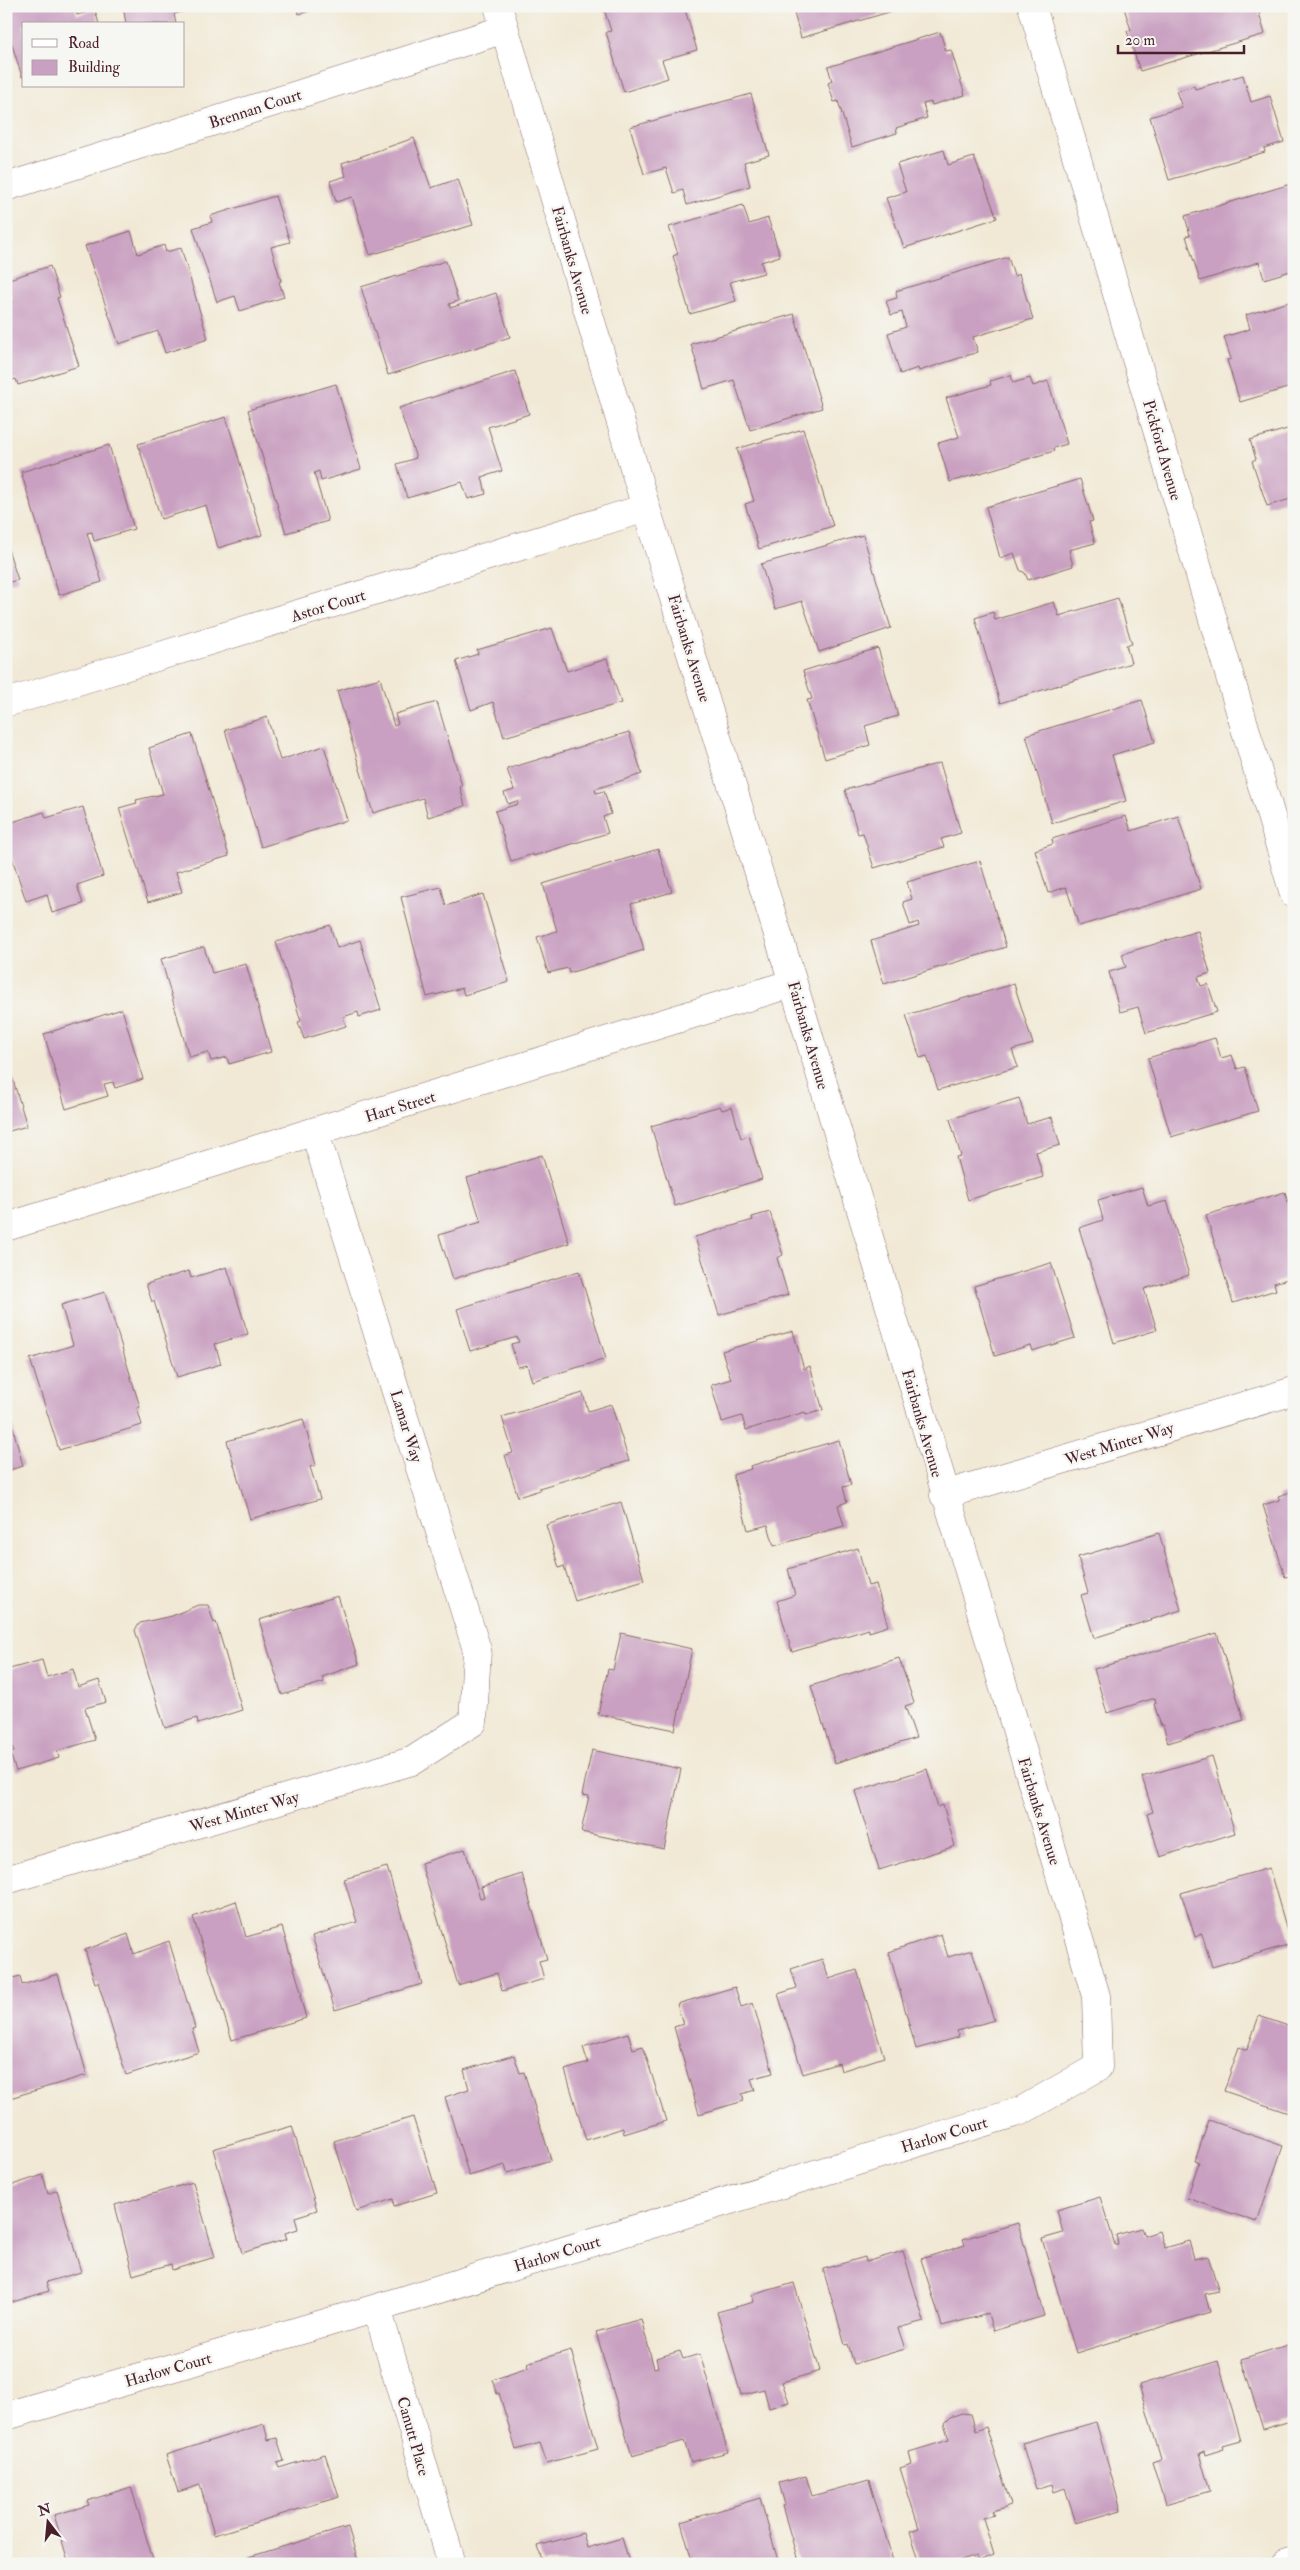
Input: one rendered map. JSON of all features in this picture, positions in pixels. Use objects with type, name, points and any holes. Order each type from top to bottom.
[{"type":"street","name":"Pickford Avenue","points":[[1032,6],[1294,894]]},
{"type":"street","name":"Brennan Court","points":[[6,187],[501,17]]},
{"type":"street","name":"Fairbanks Avenue","points":[[501,17],[646,508],[794,983],[944,1494],[1096,1996],[1098,2067]]},
{"type":"street","name":"Astor Court","points":[[9,702],[646,508]]},
{"type":"street","name":"Hart Street","points":[[6,1227],[315,1133],[794,983]]},
{"type":"street","name":"Lamar Way","points":[[315,1133],[477,1650],[473,1722]]},
{"type":"street","name":"West Minter Way","points":[[944,1494],[1294,1391]]},
{"type":"street","name":"West Minter Way","points":[[6,1880],[412,1761],[473,1722]]},
{"type":"street","name":"Harlow Court","points":[[6,2416],[377,2308],[1021,2111],[1098,2067]]},
{"type":"street","name":"Canutt Place","points":[[377,2308],[452,2564]]},
{"type":"street","points":[[1284,2564],[1294,2561]]},
{"type":"building","points":[[6,6],[75,6],[77,15],[95,10],[98,22],[22,22],[22,77],[6,25]]},
{"type":"building","points":[[123,6],[201,7],[174,14],[176,22],[126,22]]},
{"type":"building","points":[[296,6],[333,7],[321,10],[320,8],[299,14]]},
{"type":"building","points":[[603,6],[684,6],[697,50],[662,60],[668,78],[624,92],[606,32],[611,31]]},
{"type":"building","points":[[792,6],[906,6],[906,7],[801,38]]},
{"type":"building","points":[[1131,6],[1257,6],[1265,34],[1140,71],[1127,31],[1131,30],[1124,8]]},
{"type":"building","points":[[940,32],[946,51],[951,50],[965,95],[932,105],[931,102],[923,104],[927,118],[896,128],[897,133],[852,147],[838,101],[834,102],[828,83],[832,81],[828,67]]},
{"type":"building","points":[[1243,75],[1251,102],[1270,96],[1284,142],[1264,148],[1265,152],[1169,180],[1150,117],[1182,107],[1176,91],[1194,86],[1195,89]]},
{"type":"building","points":[[751,94],[769,155],[744,162],[750,186],[687,205],[683,190],[674,193],[666,168],[644,174],[630,127]]},
{"type":"building","points":[[414,138],[431,188],[458,179],[473,225],[370,255],[352,197],[336,202],[330,181],[346,176],[342,163]]},
{"type":"building","points":[[944,150],[948,165],[974,157],[997,218],[904,248],[886,198],[906,192],[897,164]]},
{"type":"building","points":[[1294,183],[1294,270],[1264,279],[1259,262],[1200,281],[1186,236],[1190,235],[1185,216]]},
{"type":"building","points":[[275,196],[290,242],[271,247],[284,297],[240,311],[235,296],[217,302],[193,228],[212,222],[210,216]]},
{"type":"building","points":[[743,205],[749,224],[768,218],[780,256],[761,262],[764,273],[730,282],[736,301],[690,314],[673,256],[678,254],[669,227]]},
{"type":"building","points":[[131,231],[138,254],[164,245],[166,252],[181,248],[208,339],[165,353],[158,331],[119,344],[85,246]]},
{"type":"building","points":[[1008,257],[1014,276],[1019,274],[1033,319],[973,337],[978,352],[919,371],[918,368],[900,374],[888,333],[906,327],[902,312],[891,315],[886,301],[897,298],[896,291]]},
{"type":"building","points":[[446,261],[458,301],[449,304],[450,308],[496,293],[510,337],[388,375],[361,287]]},
{"type":"building","points":[[50,266],[60,297],[57,298],[79,366],[18,385],[16,379],[6,382],[6,303],[12,302],[6,280]]},
{"type":"building","points":[[1292,301],[1294,307],[1294,386],[1240,402],[1227,360],[1231,359],[1224,337],[1250,329],[1246,315]]},
{"type":"building","points":[[794,314],[822,408],[750,430],[734,380],[704,389],[691,344]]},
{"type":"building","points":[[515,371],[529,414],[488,427],[502,471],[482,477],[486,494],[468,499],[462,482],[407,498],[397,464],[416,458],[399,408]]},
{"type":"building","points":[[1011,375],[1013,383],[1030,378],[1033,386],[1048,381],[1067,444],[1053,448],[1054,451],[950,482],[938,443],[959,437],[946,398],[991,385],[990,381]]},
{"type":"building","points":[[336,384],[361,469],[321,481],[319,471],[314,473],[328,521],[286,533],[248,410]]},
{"type":"building","points":[[226,417],[262,535],[218,548],[206,505],[161,519],[138,444]]},
{"type":"building","points":[[1294,427],[1294,498],[1267,506],[1252,461],[1256,459],[1250,440]]},
{"type":"building","points":[[803,429],[833,526],[759,549],[745,504],[754,501],[737,449]]},
{"type":"building","points":[[109,445],[134,529],[94,541],[92,532],[87,533],[102,582],[59,595],[21,472]]},
{"type":"building","points":[[1080,479],[1093,521],[1089,522],[1095,543],[1069,550],[1073,566],[1028,580],[1025,573],[1020,570],[1014,553],[1000,558],[986,507]]},
{"type":"building","points":[[863,535],[891,628],[819,652],[802,601],[775,609],[761,564]]},
{"type":"building","points":[[6,543],[18,580],[6,583]]},
{"type":"building","points":[[1118,598],[1132,644],[1126,645],[1131,663],[1000,703],[975,618],[993,612],[995,620],[1054,602],[1059,616]]},
{"type":"building","points":[[552,628],[567,671],[607,659],[621,703],[504,737],[493,702],[471,710],[456,661],[478,654],[477,650]]},
{"type":"building","points":[[878,648],[898,716],[865,726],[870,745],[825,759],[807,700],[812,699],[803,671]]},
{"type":"building","points":[[380,678],[394,726],[398,724],[395,714],[437,702],[462,786],[460,787],[465,806],[428,817],[423,798],[373,813],[337,691]]},
{"type":"building","points":[[1142,700],[1155,742],[1112,755],[1126,801],[1052,823],[1026,735]]},
{"type":"building","points":[[267,717],[280,760],[324,746],[347,820],[261,847],[225,730]]},
{"type":"building","points":[[629,732],[642,774],[595,789],[596,793],[604,791],[611,814],[603,817],[608,833],[511,861],[495,811],[518,804],[517,801],[508,804],[504,793],[514,790],[507,769]]},
{"type":"building","points":[[192,734],[229,856],[176,872],[182,892],[148,902],[119,808],[137,803],[136,800],[163,794],[149,748]]},
{"type":"building","points":[[940,763],[961,833],[941,839],[944,847],[874,868],[863,833],[858,834],[845,790]]},
{"type":"building","points":[[83,807],[103,876],[77,885],[83,904],[52,913],[47,894],[26,901],[6,839],[6,824],[44,812],[46,818]]},
{"type":"building","points":[[1126,816],[1131,831],[1178,816],[1201,889],[1079,926],[1066,887],[1048,893],[1035,850],[1053,844],[1052,839]]},
{"type":"building","points":[[658,849],[672,892],[631,904],[644,950],[569,973],[568,968],[548,973],[537,937],[557,931],[543,884]]},
{"type":"building","points":[[980,861],[1006,947],[884,984],[871,941],[919,926],[918,922],[910,925],[903,902],[912,899],[907,882]]},
{"type":"building","points":[[441,887],[446,906],[483,894],[509,982],[464,995],[462,988],[427,997],[401,897]]},
{"type":"building","points":[[330,925],[337,948],[360,940],[381,1010],[359,1017],[358,1012],[343,1017],[346,1026],[304,1039],[298,1022],[301,1021],[276,942]]},
{"type":"building","points":[[1198,931],[1210,973],[1198,977],[1201,986],[1208,984],[1217,1012],[1146,1033],[1138,1007],[1120,1012],[1109,972],[1126,967],[1122,954]]},
{"type":"building","points":[[204,947],[212,973],[246,964],[271,1052],[229,1064],[227,1057],[211,1061],[208,1052],[189,1057],[161,959]]},
{"type":"building","points":[[1014,984],[1033,1044],[1012,1050],[1018,1067],[938,1090],[927,1056],[920,1058],[906,1015]]},
{"type":"building","points":[[122,1009],[143,1079],[115,1088],[113,1082],[104,1084],[108,1096],[66,1109],[44,1034]]},
{"type":"building","points":[[1215,1038],[1221,1058],[1232,1055],[1237,1069],[1245,1067],[1258,1111],[1171,1137],[1148,1058]]},
{"type":"building","points":[[6,1057],[27,1126],[6,1132]]},
{"type":"building","points":[[1019,1098],[1027,1124],[1052,1117],[1060,1145],[1036,1152],[1043,1177],[968,1200],[956,1157],[961,1156],[950,1119]]},
{"type":"building","points":[[720,1106],[722,1110],[732,1107],[741,1138],[749,1136],[762,1179],[675,1206],[651,1126]]},
{"type":"building","points":[[542,1155],[569,1243],[453,1279],[439,1235],[481,1222],[467,1178]]},
{"type":"building","points":[[1142,1187],[1148,1206],[1167,1201],[1189,1275],[1144,1289],[1157,1330],[1114,1343],[1079,1228],[1103,1220],[1098,1200]]},
{"type":"building","points":[[1285,1192],[1294,1221],[1294,1277],[1274,1283],[1276,1290],[1233,1303],[1206,1215]]},
{"type":"building","points":[[770,1212],[783,1255],[777,1258],[788,1295],[719,1315],[695,1237],[753,1220],[752,1217]]},
{"type":"building","points":[[1051,1263],[1075,1338],[1032,1351],[1030,1345],[995,1356],[974,1286]]},
{"type":"building","points":[[227,1267],[248,1334],[215,1344],[221,1364],[177,1377],[154,1301],[152,1302],[146,1284],[189,1271],[191,1278]]},
{"type":"building","points":[[579,1271],[606,1359],[532,1381],[527,1365],[518,1367],[511,1344],[519,1342],[517,1337],[470,1351],[457,1309]]},
{"type":"building","points":[[105,1292],[140,1407],[137,1408],[142,1425],[59,1450],[30,1359],[73,1345],[61,1305]]},
{"type":"building","points":[[793,1331],[804,1369],[810,1366],[823,1410],[806,1415],[805,1412],[746,1430],[742,1416],[722,1422],[711,1385],[731,1379],[722,1351]]},
{"type":"building","points":[[583,1393],[588,1411],[611,1404],[629,1461],[539,1488],[540,1490],[518,1497],[505,1455],[513,1453],[502,1417]]},
{"type":"building","points":[[6,1405],[23,1466],[6,1471]]},
{"type":"building","points":[[303,1419],[316,1465],[310,1467],[320,1499],[250,1519],[227,1441]]},
{"type":"building","points":[[839,1440],[851,1485],[843,1487],[847,1502],[838,1505],[844,1526],[774,1546],[768,1525],[748,1530],[733,1475],[751,1469],[750,1466]]},
{"type":"building","points":[[1294,1491],[1294,1575],[1285,1577],[1263,1505],[1280,1500],[1278,1496]]},
{"type":"building","points":[[621,1502],[644,1580],[575,1601],[564,1566],[559,1568],[546,1525]]},
{"type":"building","points":[[1159,1533],[1181,1610],[1094,1638],[1081,1595],[1088,1593],[1078,1557]]},
{"type":"building","points":[[858,1548],[868,1586],[876,1584],[888,1626],[869,1632],[869,1629],[792,1652],[777,1601],[795,1595],[788,1569]]},
{"type":"building","points":[[338,1596],[359,1664],[322,1677],[324,1682],[282,1695],[259,1620]]},
{"type":"building","points":[[198,1605],[208,1605],[214,1623],[216,1622],[242,1710],[198,1724],[197,1718],[165,1728],[135,1630],[140,1623],[172,1616]]},
{"type":"building","points":[[621,1633],[692,1649],[675,1730],[598,1714],[608,1669],[613,1670]]},
{"type":"building","points":[[1217,1633],[1244,1720],[1168,1743],[1154,1704],[1156,1703],[1155,1698],[1107,1713],[1094,1669]]},
{"type":"building","points":[[899,1658],[914,1703],[905,1706],[916,1738],[835,1763],[811,1686]]},
{"type":"building","points":[[42,1660],[47,1677],[73,1669],[78,1687],[99,1680],[106,1702],[85,1708],[95,1740],[57,1751],[59,1758],[16,1771],[10,1753],[14,1752],[6,1728],[6,1670]]},
{"type":"building","points":[[592,1750],[681,1769],[664,1849],[581,1832],[589,1796],[582,1795]]},
{"type":"building","points":[[1212,1756],[1235,1833],[1160,1857],[1147,1814],[1153,1812],[1142,1777]]},
{"type":"building","points":[[927,1769],[938,1807],[943,1805],[955,1846],[879,1870],[855,1791]]},
{"type":"building","points":[[465,1849],[480,1898],[484,1897],[481,1887],[522,1874],[547,1959],[539,1961],[544,1979],[502,1991],[497,1973],[458,1985],[421,1863]]},
{"type":"building","points":[[387,1867],[422,1984],[335,2010],[312,1936],[357,1922],[344,1879]]},
{"type":"building","points":[[1269,1868],[1291,1944],[1212,1967],[1202,1934],[1195,1937],[1181,1893]]},
{"type":"building","points":[[236,1901],[246,1937],[282,1927],[302,1995],[300,1996],[306,2018],[232,2040],[193,1917]]},
{"type":"building","points":[[128,1934],[134,1954],[169,1941],[195,2028],[192,2029],[199,2052],[126,2075],[98,1982],[95,1983],[85,1950]]},
{"type":"building","points":[[941,1934],[948,1957],[972,1950],[994,2020],[957,2031],[959,2037],[916,2049],[889,1952]]},
{"type":"building","points":[[822,1959],[829,1979],[857,1970],[884,2057],[841,2071],[839,2063],[803,2074],[778,1994],[797,1988],[791,1969]]},
{"type":"building","points":[[58,1974],[87,2075],[10,2098],[6,2088],[6,1980],[20,1976],[22,1985]]},
{"type":"building","points":[[735,1987],[741,2007],[753,2003],[773,2073],[751,2079],[755,2090],[742,2094],[744,2101],[699,2114],[674,2027],[683,2024],[677,2004]]},
{"type":"building","points":[[1259,2016],[1294,2028],[1294,2115],[1224,2091],[1239,2047],[1247,2050]]},
{"type":"building","points":[[628,2033],[633,2049],[643,2046],[666,2121],[624,2134],[623,2128],[586,2140],[565,2070],[588,2063],[583,2047]]},
{"type":"building","points":[[514,2055],[520,2073],[524,2072],[551,2160],[507,2173],[505,2165],[469,2176],[445,2097],[469,2089],[464,2070]]},
{"type":"building","points":[[413,2117],[437,2193],[394,2206],[393,2199],[356,2211],[334,2141]]},
{"type":"building","points":[[1209,2120],[1283,2146],[1257,2222],[1187,2198],[1199,2162],[1195,2161]]},
{"type":"building","points":[[292,2126],[317,2210],[295,2217],[298,2229],[285,2233],[287,2239],[242,2253],[213,2149]]},
{"type":"building","points":[[43,2175],[48,2194],[57,2190],[81,2272],[46,2282],[49,2291],[6,2304],[6,2187]]},
{"type":"building","points":[[193,2182],[215,2257],[172,2270],[171,2264],[133,2275],[115,2205]]},
{"type":"building","points":[[1100,2197],[1115,2245],[1118,2244],[1116,2235],[1141,2228],[1144,2236],[1159,2231],[1165,2248],[1189,2241],[1194,2259],[1208,2256],[1219,2291],[1205,2294],[1210,2312],[1076,2353],[1042,2239],[1063,2233],[1057,2210]]},
{"type":"building","points":[[1018,2223],[1044,2316],[993,2331],[988,2314],[942,2326],[921,2259],[965,2245],[963,2239]]},
{"type":"building","points":[[903,2251],[924,2321],[898,2328],[905,2349],[854,2364],[848,2344],[845,2345],[823,2269],[865,2257],[866,2262]]},
{"type":"building","points":[[794,2283],[820,2371],[782,2382],[789,2402],[769,2408],[764,2389],[741,2395],[717,2312],[754,2302],[752,2295]]},
{"type":"building","points":[[641,2319],[654,2368],[658,2367],[656,2358],[680,2351],[683,2359],[700,2354],[728,2452],[691,2462],[684,2441],[632,2456],[596,2332]]},
{"type":"building","points":[[1294,2343],[1294,2420],[1263,2429],[1241,2359]]},
{"type":"building","points":[[571,2350],[598,2449],[547,2463],[540,2443],[516,2450],[499,2393],[497,2394],[492,2380],[528,2368],[527,2363]]},
{"type":"building","points":[[1218,2361],[1241,2441],[1223,2446],[1224,2449],[1205,2455],[1204,2451],[1199,2453],[1210,2491],[1165,2504],[1152,2462],[1161,2459],[1139,2385]]},
{"type":"building","points":[[962,2413],[971,2414],[976,2431],[986,2427],[1011,2505],[992,2511],[994,2515],[983,2518],[994,2555],[979,2561],[977,2556],[952,2564],[920,2564],[910,2531],[919,2528],[900,2468],[912,2464],[909,2452],[949,2440],[944,2423],[950,2417]]},
{"type":"building","points":[[1096,2422],[1121,2510],[1076,2523],[1065,2488],[1054,2492],[1052,2484],[1036,2489],[1022,2443]]},
{"type":"building","points":[[264,2424],[268,2440],[277,2438],[284,2461],[277,2463],[279,2468],[325,2454],[339,2497],[214,2535],[200,2485],[178,2492],[166,2455]]},
{"type":"building","points":[[806,2476],[812,2496],[869,2480],[894,2564],[848,2564],[847,2562],[799,2564],[782,2506],[785,2505],[779,2483]]},
{"type":"building","points":[[131,2487],[154,2563],[69,2564],[54,2515],[89,2505],[87,2501]]},
{"type":"building","points":[[760,2498],[779,2564],[693,2564],[681,2522]]},
{"type":"building","points":[[348,2527],[359,2564],[229,2564],[229,2563]]},
{"type":"building","points":[[583,2533],[587,2548],[622,2538],[630,2564],[543,2564],[538,2546]]}]
